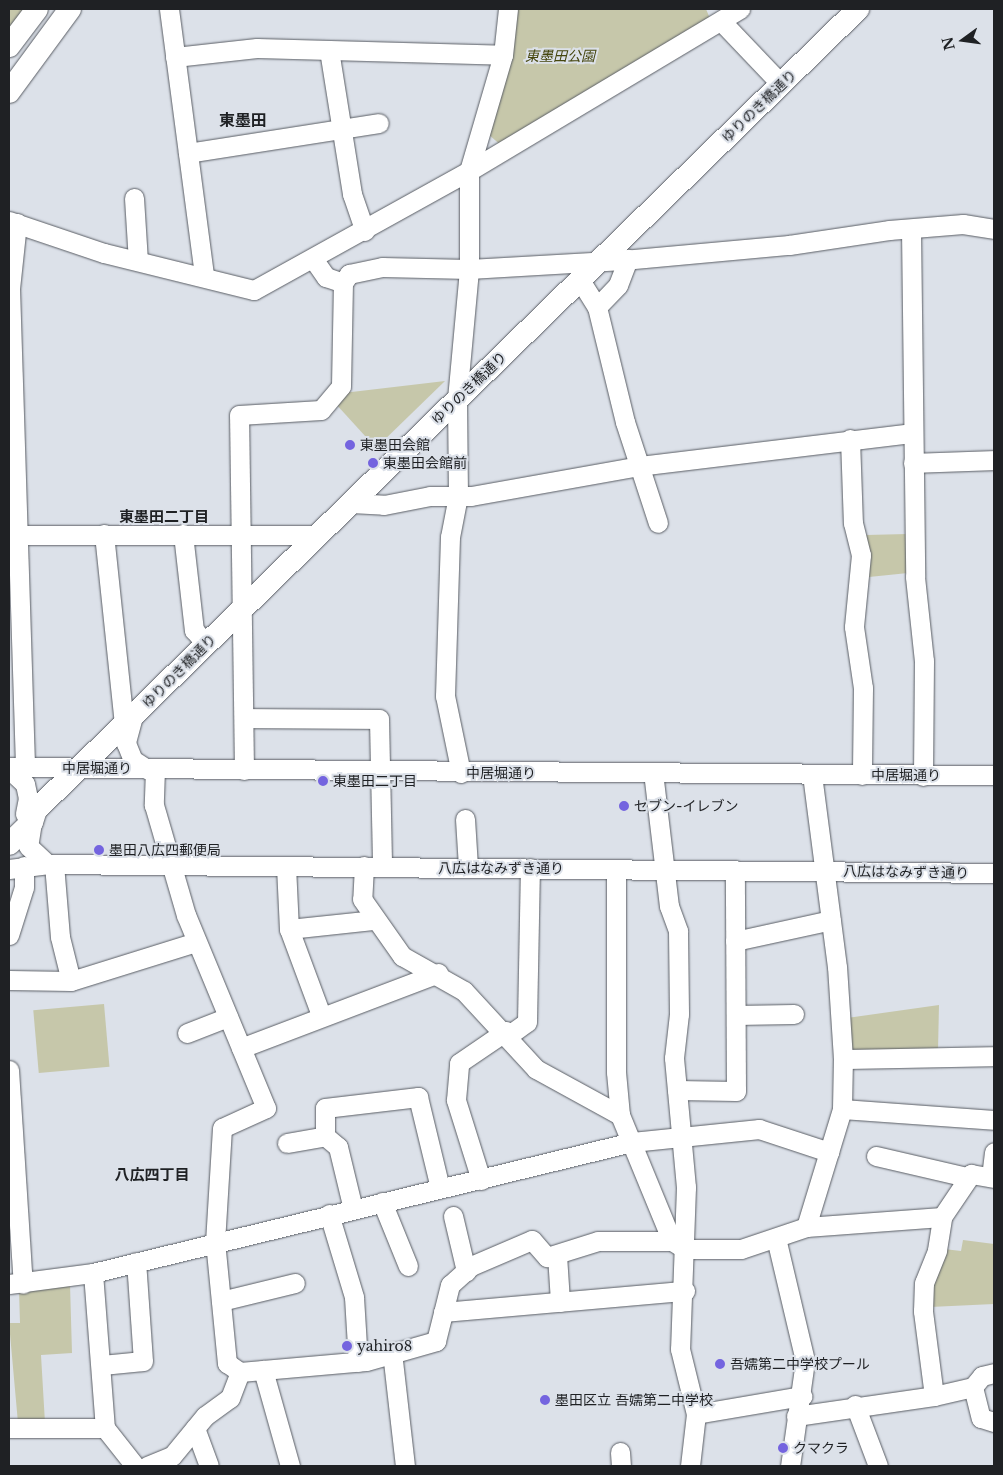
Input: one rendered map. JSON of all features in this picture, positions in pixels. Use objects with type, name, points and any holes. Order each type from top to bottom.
[{"type":"main road","points":[[9,46],[36,9]]},
{"type":"main road","points":[[9,92],[70,9]]},
{"type":"main road","name":"ゆりのき橋通り","points":[[9,844],[25,818],[79,769],[244,605],[858,9]]},
{"type":"street","points":[[169,9],[204,276]]},
{"type":"street","points":[[461,773],[445,696],[450,537],[458,496],[457,399],[469,269],[469,171],[503,55],[508,9]]},
{"type":"street","points":[[71,980],[60,937],[50,864],[28,846],[25,818],[28,798],[25,784],[14,768],[10,288],[13,222],[138,261],[254,290],[314,260],[469,171],[740,9]]},
{"type":"street","points":[[720,20],[782,84]]},
{"type":"street","points":[[175,57],[257,48],[503,55]]},
{"type":"street","points":[[329,50],[352,194],[365,231]]},
{"type":"street","points":[[188,153],[379,123]]},
{"type":"street","points":[[134,198],[138,261]]},
{"type":"street","points":[[244,770],[244,605],[239,415],[321,410],[341,386],[343,283],[350,274],[382,267],[469,269],[599,262],[963,224],[994,229]]},
{"type":"street","points":[[911,229],[915,577],[924,661],[923,776]]},
{"type":"street","points":[[597,307],[618,285],[628,259]]},
{"type":"street","points":[[314,260],[326,277],[343,283]]},
{"type":"street","points":[[580,280],[597,307],[638,466],[658,523]]},
{"type":"street","points":[[350,503],[384,505],[430,496],[458,496],[638,466],[912,433]]},
{"type":"street","points":[[850,439],[853,523],[861,555],[854,627],[863,688],[862,775]]},
{"type":"street","points":[[913,463],[994,460]]},
{"type":"street","points":[[13,534],[317,534]]},
{"type":"street","points":[[104,534],[129,720],[126,743],[133,760],[151,769],[154,805],[196,942],[266,1108],[222,1128],[215,1241],[227,1363],[240,1372],[358,1362],[436,1341],[450,1285],[466,1271],[532,1240],[547,1257],[598,1242],[741,1249],[806,1227],[942,1217]]},
{"type":"street","points":[[183,534],[194,630],[206,644]]},
{"type":"street","points":[[244,718],[378,719],[378,771],[373,866],[362,899],[373,920],[402,956],[438,973],[508,1033],[536,1069],[620,1115]]},
{"type":"street","name":"中居堀通り","points":[[14,768],[461,773],[653,772],[923,776],[994,775]]},
{"type":"street","points":[[653,772],[668,906],[678,931],[677,1090],[681,1134],[678,1245],[685,1291],[680,1349],[696,1414],[690,1466]]},
{"type":"street","points":[[806,1227],[842,1109],[843,1059],[826,871],[812,775]]},
{"type":"street","points":[[465,819],[468,868]]},
{"type":"street","name":"八広はなみずき通り","points":[[16,868],[50,864],[994,873]]},
{"type":"street","points":[[286,866],[289,929],[320,1015]]},
{"type":"street","points":[[9,935],[24,887],[16,868]]},
{"type":"street","points":[[481,1180],[456,1100],[459,1063],[527,1022],[530,868]]},
{"type":"street","points":[[616,869],[616,1072],[620,1115],[678,1245]]},
{"type":"street","points":[[677,1090],[736,1090],[735,870]]},
{"type":"street","points":[[289,929],[373,920]]},
{"type":"street","points":[[735,941],[831,920]]},
{"type":"street","points":[[9,980],[71,980],[196,942]]},
{"type":"street","points":[[241,1048],[320,1015],[438,973]]},
{"type":"street","points":[[736,1015],[794,1014]]},
{"type":"street","points":[[187,1033],[228,1017]]},
{"type":"street","points":[[843,1059],[994,1056]]},
{"type":"street","points":[[9,1070],[16,1284],[93,1274],[215,1241],[353,1208],[481,1180],[632,1142],[681,1134],[759,1129],[828,1152]]},
{"type":"street","points":[[325,1136],[326,1108],[418,1097],[440,1188]]},
{"type":"street","points":[[842,1109],[994,1120]]},
{"type":"street","points":[[287,1143],[325,1136]]},
{"type":"street","points":[[325,1136],[338,1147],[353,1208]]},
{"type":"street","points":[[876,1156],[967,1177],[993,1178],[994,1152]]},
{"type":"street","points":[[934,1396],[923,1311],[924,1283],[937,1250],[942,1217],[967,1177]]},
{"type":"street","points":[[382,1202],[408,1266]]},
{"type":"street","points":[[329,1214],[354,1297],[358,1362]]},
{"type":"street","points":[[452,1216],[466,1271]]},
{"type":"street","points":[[776,1238],[804,1361],[802,1396],[796,1416],[790,1466]]},
{"type":"street","points":[[557,1255],[560,1302]]},
{"type":"street","points":[[102,1365],[143,1361],[136,1262]]},
{"type":"street","points":[[93,1274],[102,1365],[105,1428],[135,1466]]},
{"type":"street","points":[[221,1301],[295,1283]]},
{"type":"street","points":[[444,1312],[685,1291]]},
{"type":"street","points":[[392,1352],[405,1466]]},
{"type":"street","points":[[263,1370],[290,1466]]},
{"type":"street","points":[[147,1466],[172,1456],[195,1428],[230,1398],[240,1372]]},
{"type":"street","points":[[796,1416],[855,1405],[934,1396],[973,1387],[982,1376],[994,1373]]},
{"type":"street","points":[[973,1387],[982,1418],[994,1423]]},
{"type":"street","points":[[696,1414],[802,1396]]},
{"type":"street","points":[[855,1405],[878,1466]]},
{"type":"street","points":[[9,1428],[105,1428]]},
{"type":"street","points":[[195,1428],[209,1466]]},
{"type":"green space","points":[[9,9],[29,9],[9,36]]},
{"type":"green space","name":"東墨田公園","points":[[516,9],[706,9],[711,21],[503,147],[488,134],[514,42]]},
{"type":"green space","points":[[445,381],[376,448],[335,403],[343,393]]},
{"type":"green space","points":[[907,534],[908,573],[869,577],[871,556],[866,535]]},
{"type":"green space","points":[[104,1004],[109,1067],[39,1073],[33,1010]]},
{"type":"green space","points":[[939,1005],[938,1050],[849,1051],[847,1018]]},
{"type":"green space","points":[[963,1240],[994,1244],[994,1304],[930,1307],[928,1285],[944,1249],[961,1251]]},
{"type":"green space","points":[[70,1284],[72,1353],[41,1355],[45,1423],[18,1423],[9,1323],[20,1323],[19,1290]]},
{"type":"place","name":"東墨田会館","points":[[350,445]]},
{"type":"place","name":"東墨田会館前","points":[[373,463]]},
{"type":"place","name":"東墨田二丁目","points":[[323,781]]},
{"type":"place","name":"セブン-イレブン","points":[[624,806]]},
{"type":"place","name":"墨田八広四郵便局","points":[[99,850]]},
{"type":"place","name":"yahiro8","points":[[347,1346]]},
{"type":"place","name":"吾嬬第二中学校プール","points":[[720,1364]]},
{"type":"place","name":"墨田区立 吾嬬第二中学校","points":[[545,1400]]},
{"type":"place","name":"クマクラ","points":[[783,1448]]},
{"type":"district","name":"東墨田","points":[[243,120]]},
{"type":"district","name":"東墨田二丁目","points":[[164,517]]},
{"type":"district","name":"八広四丁目","points":[[152,1175]]}]
